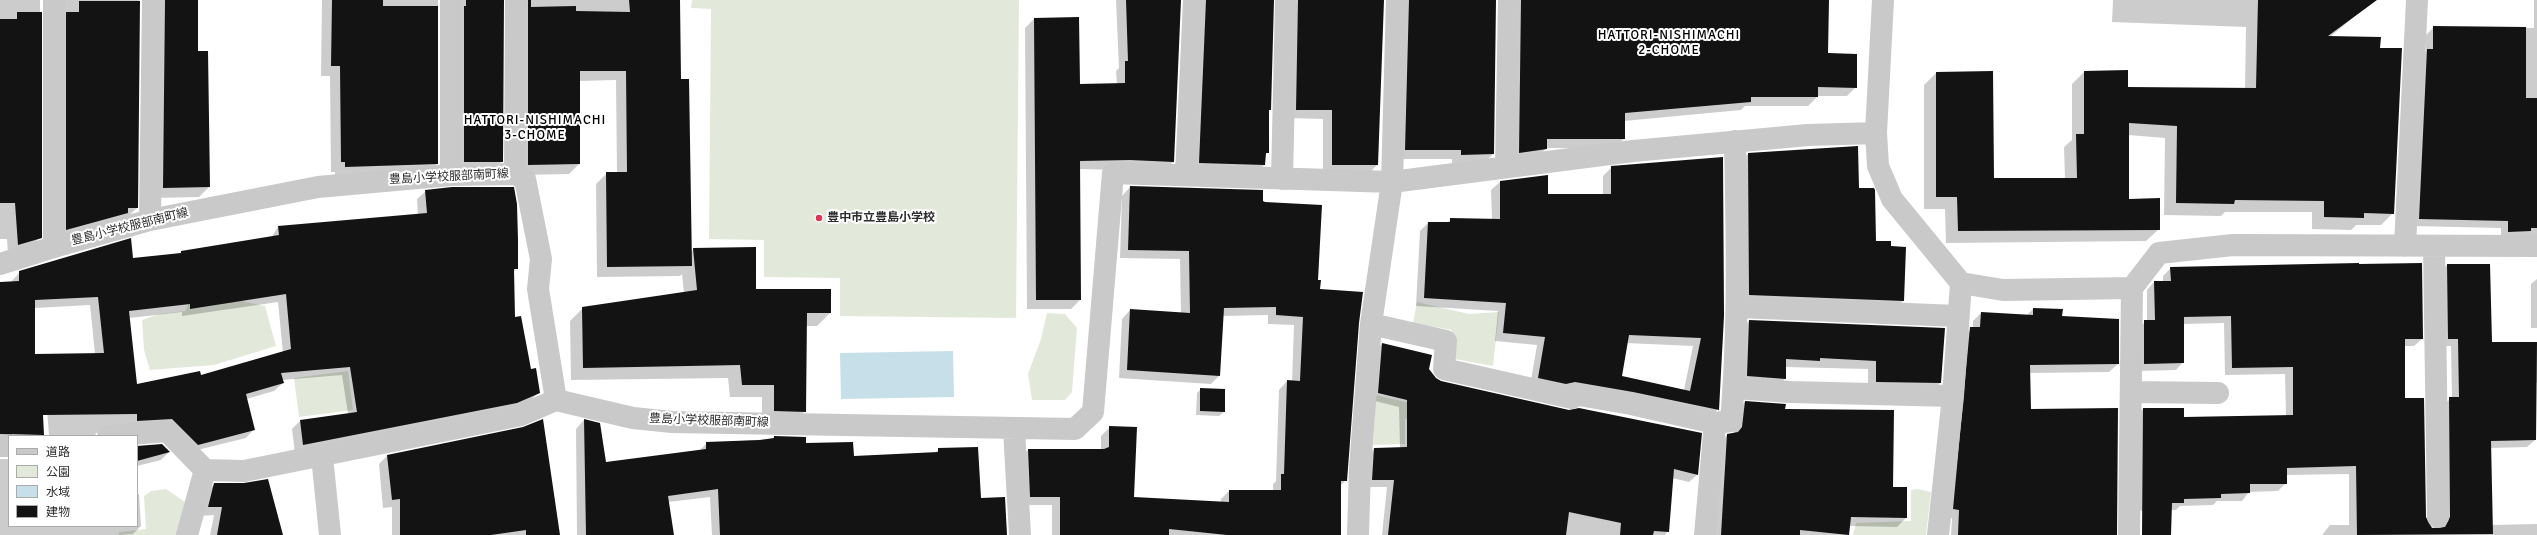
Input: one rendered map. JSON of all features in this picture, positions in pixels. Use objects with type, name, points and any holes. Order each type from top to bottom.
[{"type":"street","points":[[54,0],[54,246]]},
{"type":"street","points":[[150,220],[153,0]]},
{"type":"street","points":[[451,0],[451,175]]},
{"type":"street","points":[[515,174],[516,0]]},
{"type":"street","points":[[1194,0],[1186,175],[1392,182],[1633,150],[1735,141],[1876,133]]},
{"type":"street","points":[[1282,179],[1286,0]]},
{"type":"street","points":[[1358,535],[1360,468],[1371,324],[1392,182],[1397,0]]},
{"type":"street","points":[[1506,167],[1509,0]]},
{"type":"street","points":[[1883,0],[1876,133],[1878,166],[1892,199],[1960,283],[2003,290],[2132,288]]},
{"type":"street","points":[[2405,246],[2417,0]]},
{"type":"street","points":[[1371,324],[1446,341],[1444,369],[1572,398],[1573,394],[1631,404],[1715,423],[1731,421],[1738,307],[1735,141]]},
{"type":"street","name":"豊島小学校服部南町線","points":[[0,264],[54,246],[150,220],[318,187],[451,175],[515,174],[526,179],[541,259],[538,289],[556,400],[659,421],[1014,430],[1075,429],[1093,412],[1113,173],[1186,175]]},
{"type":"street","points":[[2128,535],[2132,288],[2159,252],[2233,245],[2537,246]]},
{"type":"street","points":[[2434,246],[2438,517]]},
{"type":"street","points":[[1938,535],[1952,396],[1960,283]]},
{"type":"street","points":[[1738,307],[1957,316]]},
{"type":"street","points":[[1734,388],[1790,392],[1952,396]]},
{"type":"street","points":[[2131,392],[2218,393]]},
{"type":"street","points":[[120,435],[167,431],[205,470],[244,471],[521,415],[556,400]]},
{"type":"street","points":[[1705,535],[1715,423]]},
{"type":"street","points":[[1014,430],[1020,535]]},
{"type":"street","points":[[322,456],[330,535]]},
{"type":"street","points":[[187,535],[205,470]]},
{"type":"green space","points":[[692,0],[1019,0],[1016,318],[840,316],[840,278],[764,277],[764,240],[709,239],[711,9],[691,8]]},
{"type":"green space","points":[[192,297],[222,297],[265,306],[276,346],[214,365],[150,370],[144,350],[142,320],[159,314],[185,311]]},
{"type":"green space","points":[[1417,302],[1469,314],[1499,312],[1493,366],[1455,359],[1452,330],[1413,323]]},
{"type":"green space","points":[[1047,313],[1065,314],[1077,328],[1072,392],[1065,400],[1032,400],[1028,374],[1041,339]]},
{"type":"green space","points":[[348,371],[353,410],[299,417],[294,378]]},
{"type":"green space","points":[[1376,395],[1435,409],[1432,418],[1405,419],[1405,444],[1373,445]]},
{"type":"green space","points":[[166,489],[185,502],[178,535],[119,535],[119,532],[146,529],[144,496],[151,491]]},
{"type":"green space","points":[[1918,489],[1931,492],[1926,535],[1853,535],[1856,523],[1911,521],[1911,490]]},
{"type":"water","points":[[953,351],[954,397],[841,399],[840,353]]},
{"type":"building","points":[[165,0],[198,0],[198,51],[208,51],[210,187],[163,188]]},
{"type":"building","points":[[332,0],[383,0],[383,6],[438,6],[438,164],[345,167],[345,162],[341,162],[340,66],[331,66]]},
{"type":"building","points":[[466,0],[504,0],[503,162],[464,162],[464,6],[466,6]]},
{"type":"building","points":[[528,0],[531,0],[531,7],[576,6],[576,11],[630,12],[629,0],[680,0],[681,79],[689,79],[692,266],[607,267],[606,172],[627,172],[626,71],[580,71],[580,164],[528,165]]},
{"type":"building","points":[[1126,0],[1181,0],[1174,162],[1130,160],[1080,161],[1081,300],[1036,300],[1034,18],[1079,17],[1080,84],[1125,83],[1125,61],[1128,61]]},
{"type":"building","points":[[1206,0],[1274,0],[1271,110],[1269,110],[1269,153],[1266,153],[1265,165],[1199,163]]},
{"type":"building","points":[[1298,0],[1384,0],[1378,165],[1332,165],[1332,110],[1296,110]]},
{"type":"building","points":[[1409,0],[1496,0],[1494,154],[1461,155],[1461,150],[1405,150]]},
{"type":"building","points":[[1521,0],[1829,0],[1828,53],[1857,54],[1857,88],[1818,87],[1818,97],[1751,97],[1751,102],[1625,113],[1625,139],[1547,139],[1547,149],[1519,153]]},
{"type":"building","points":[[2258,0],[2377,0],[2328,36],[2381,37],[2380,48],[2402,48],[2394,214],[2364,213],[2364,218],[2324,217],[2324,201],[2235,200],[2234,204],[2176,203],[2177,126],[2129,123],[2129,199],[2160,198],[2160,230],[1958,231],[1957,197],[1936,197],[1936,72],[1993,71],[1994,178],[2077,178],[2076,134],[2084,134],[2084,71],[2128,70],[2128,87],[2256,88]]},
{"type":"building","points":[[79,1],[140,1],[138,208],[128,208],[128,213],[66,230],[66,12],[79,12]]},
{"type":"building","points":[[17,12],[42,12],[42,238],[18,245],[15,203],[0,203],[0,19],[17,19]]},
{"type":"building","points":[[2433,26],[2526,27],[2526,98],[2537,98],[2537,228],[2531,228],[2531,231],[2508,232],[2508,221],[2419,219],[2427,49],[2433,49]]},
{"type":"building","points":[[1858,146],[1859,188],[1874,188],[1875,190],[1876,241],[1891,241],[1891,246],[1906,247],[1904,301],[1749,295],[1748,153]]},
{"type":"building","points":[[1723,157],[1724,316],[1719,410],[1633,392],[1575,382],[1566,384],[1538,378],[1545,337],[1503,333],[1506,303],[1424,298],[1428,222],[1450,222],[1450,218],[1500,219],[1500,181],[1548,175],[1548,194],[1611,194],[1611,166]],"holes":[[[1629,335],[1701,338],[1690,391],[1622,376]]]},
{"type":"building","points":[[1130,186],[1263,190],[1263,201],[1265,202],[1322,205],[1318,280],[1321,280],[1320,289],[1363,292],[1359,323],[1347,481],[1341,481],[1341,535],[1227,535],[1169,529],[1169,535],[1060,535],[1060,497],[1030,497],[1028,449],[1104,449],[1109,447],[1109,426],[1137,427],[1134,497],[1229,502],[1229,490],[1281,490],[1281,474],[1284,474],[1287,380],[1300,381],[1303,317],[1276,315],[1276,307],[1224,308],[1220,376],[1127,370],[1130,309],[1190,313],[1189,251],[1128,250]]},
{"type":"building","points":[[452,187],[514,187],[517,204],[518,240],[518,269],[514,269],[515,317],[521,316],[531,369],[536,368],[540,393],[517,403],[303,445],[300,420],[357,412],[350,367],[281,373],[284,383],[246,394],[255,430],[198,445],[172,419],[137,421],[137,414],[43,415],[44,435],[0,434],[0,282],[19,281],[19,271],[131,238],[133,258],[181,253],[181,251],[279,235],[278,226],[427,213],[425,190]],"holes":[[[286,294],[291,349],[201,375],[200,371],[137,384],[129,311],[190,304],[190,309]],[[98,297],[104,353],[35,354],[35,300]]]},
{"type":"building","points":[[756,247],[756,289],[831,289],[831,313],[807,313],[806,412],[774,411],[774,385],[742,385],[740,365],[583,368],[582,307],[697,290],[693,248]]},
{"type":"building","points":[[2422,263],[2423,339],[2405,339],[2405,398],[2424,398],[2426,517],[2432,528],[2445,527],[2450,517],[2449,397],[2459,397],[2458,339],[2448,339],[2447,264],[2490,264],[2492,342],[2537,342],[2536,440],[2491,441],[2493,534],[2357,535],[2356,466],[2287,468],[2287,484],[2250,484],[2250,493],[2221,494],[2221,498],[2184,499],[2184,503],[2172,503],[2171,535],[2142,535],[2143,408],[2184,408],[2184,417],[2293,415],[2293,367],[2232,368],[2231,316],[2184,317],[2184,363],[2144,364],[2144,320],[2155,320],[2154,281],[2171,281],[2170,267]]},
{"type":"building","points":[[2033,308],[2063,309],[2062,316],[2119,319],[2119,364],[2030,365],[2031,409],[2118,408],[2117,535],[1958,535],[1959,510],[1953,509],[1970,327],[1980,327],[1981,312],[2033,315]]},
{"type":"building","points":[[1749,320],[1945,328],[1941,383],[1876,382],[1876,361],[1820,358],[1820,361],[1786,359],[1786,379],[1747,376]]},
{"type":"building","points":[[1382,343],[1432,355],[1429,369],[1436,378],[1441,381],[1569,410],[1579,408],[1702,433],[1698,475],[1674,469],[1669,532],[1654,531],[1653,535],[1620,535],[1621,523],[1569,512],[1566,535],[1388,535],[1394,480],[1372,480],[1374,448],[1407,447],[1407,400],[1378,393]]},
{"type":"building","points":[[1200,388],[1225,389],[1225,412],[1200,411]]},
{"type":"building","points":[[1745,401],[1786,404],[1785,409],[1894,410],[1893,487],[1907,487],[1907,518],[1851,517],[1849,535],[1800,530],[1800,535],[1721,535],[1727,434],[1738,432],[1742,427]]},
{"type":"building","points":[[543,419],[560,535],[526,535],[526,530],[491,535],[400,535],[400,499],[392,500],[387,455],[523,427]]},
{"type":"building","points":[[584,419],[600,423],[606,462],[706,449],[706,442],[760,440],[774,438],[774,436],[806,437],[806,443],[853,442],[854,456],[938,452],[938,448],[978,447],[981,498],[1005,497],[1007,535],[720,535],[718,489],[668,496],[674,535],[586,535]]},
{"type":"building","points":[[162,444],[170,452],[138,461],[138,446]]},
{"type":"building","points":[[268,479],[283,535],[217,535],[222,507],[208,507],[214,483],[244,483]]},
{"type":"place","name":"豊中市立豊島小学校","points":[[819,218]]},
{"type":"district","name":"HATTORI-NISHIMACHI 2-CHOME","points":[[1669,44]]},
{"type":"district","name":"HATTORI-NISHIMACHI 3-CHOME","points":[[535,128]]}]
